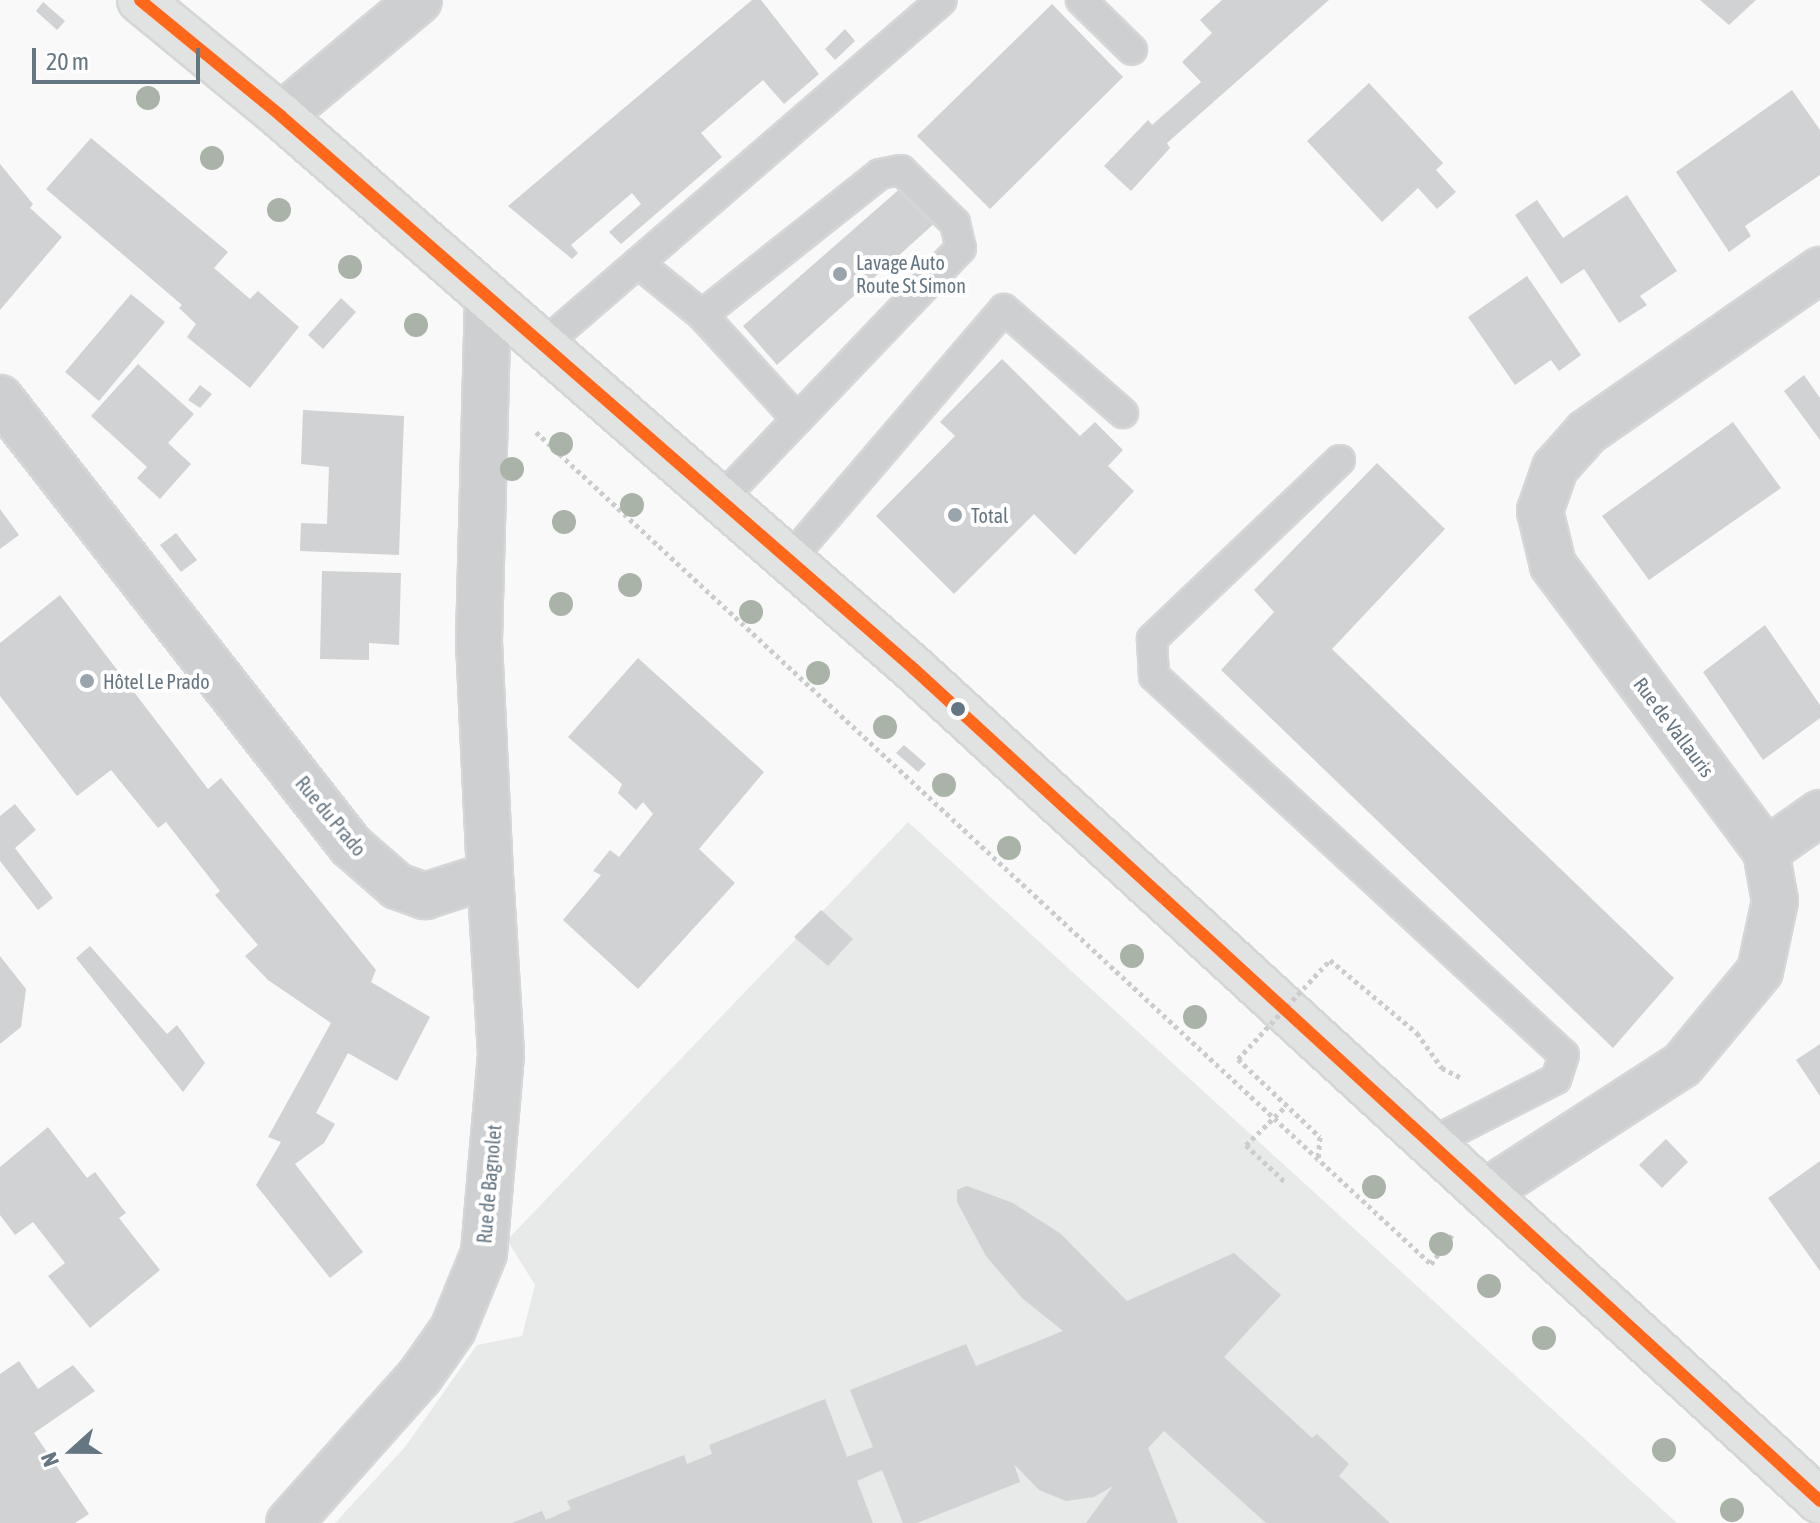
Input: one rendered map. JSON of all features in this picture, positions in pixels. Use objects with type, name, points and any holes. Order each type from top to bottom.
[{"type":"main road","points":[[140,0],[281,116],[721,499],[1431,1143],[1820,1501]]},
{"type":"street","points":[[281,116],[419,0]]},
{"type":"street","name":"Rue de Vallauris","points":[[1484,1193],[1682,1065],[1760,971],[1775,901],[1766,851],[1553,565],[1540,511],[1555,468],[1587,432],[1820,270]]},
{"type":"street","points":[[488,298],[479,640],[490,875]]},
{"type":"street","name":"Rue du Prado","points":[[0,398],[351,846],[397,886],[425,896],[490,875]]},
{"type":"street","points":[[1766,851],[1820,813]]},
{"type":"street","name":"Rue de Bagnolet","points":[[289,1523],[420,1376],[453,1329],[484,1253],[501,1054],[490,875]]},
{"type":"lane","points":[[543,345],[942,0]]},
{"type":"lane","points":[[1081,0],[1132,50]]},
{"type":"lane","points":[[702,315],[880,174],[901,170],[955,223],[961,248],[721,499]]},
{"type":"lane","points":[[638,263],[702,315],[797,419]]},
{"type":"lane","points":[[789,560],[1004,309],[1123,413]]},
{"type":"lane","points":[[1340,460],[1152,639],[1154,676],[1564,1055],[1556,1079],[1512,1105],[1431,1143]]},
{"type":"path","points":[[531,427],[1431,1264],[1484,1193]]},
{"type":"path","points":[[1318,1161],[1320,1137],[1238,1059],[1330,960],[1417,1033],[1442,1068],[1512,1105]]},
{"type":"path","points":[[1285,1107],[1246,1145],[1286,1183]]},
{"type":"shaded area","points":[[908,822],[1677,1523],[335,1523],[405,1447],[477,1345],[522,1336],[535,1285],[507,1240]]},
{"type":"building","points":[[752,0],[761,0],[819,74],[784,104],[763,80],[701,133],[722,157],[621,244],[609,232],[641,204],[632,193],[571,245],[578,253],[572,259],[508,206]]},
{"type":"building","points":[[1222,0],[1329,0],[1167,143],[1170,148],[1131,191],[1104,166],[1148,120],[1152,125],[1201,82],[1182,62],[1212,33],[1200,20]]},
{"type":"building","points":[[1700,0],[1756,0],[1729,25]]},
{"type":"building","points":[[43,2],[65,21],[57,30],[36,11]]},
{"type":"building","points":[[1052,4],[1123,77],[990,209],[917,136]]},
{"type":"building","points":[[845,29],[855,41],[835,60],[825,49]]},
{"type":"building","points":[[1369,83],[1443,163],[1436,170],[1456,192],[1437,209],[1418,188],[1382,222],[1307,141]]},
{"type":"building","points":[[1792,90],[1820,130],[1820,175],[1745,226],[1751,236],[1729,252],[1676,172]]},
{"type":"building","points":[[91,138],[228,252],[214,268],[250,299],[258,291],[299,327],[250,388],[187,337],[196,324],[179,308],[182,305],[46,189]]},
{"type":"building","points":[[0,164],[33,204],[30,208],[62,237],[0,310]]},
{"type":"building","name":"Lavage Auto Route St Simon","points":[[903,186],[936,222],[777,365],[743,326]]},
{"type":"building","points":[[1627,195],[1677,271],[1640,296],[1647,305],[1619,323],[1584,269],[1561,284],[1515,215],[1537,200],[1563,238]]},
{"type":"building","points":[[1527,276],[1581,355],[1559,371],[1551,360],[1515,385],[1468,317]]},
{"type":"building","points":[[131,294],[165,322],[99,401],[65,372]]},
{"type":"building","points":[[341,298],[356,312],[323,349],[308,335]]},
{"type":"building","points":[[1002,359],[1080,436],[1095,422],[1123,450],[1108,466],[1134,491],[1075,555],[1034,514],[954,594],[876,516],[955,436],[940,422]]},
{"type":"building","points":[[138,364],[194,414],[168,443],[191,464],[160,499],[137,478],[147,467],[91,416]]},
{"type":"building","points":[[1804,375],[1820,398],[1820,440],[1784,391]]},
{"type":"building","points":[[200,385],[212,394],[200,408],[188,400]]},
{"type":"building","points":[[303,410],[404,416],[399,555],[300,551],[301,523],[327,524],[329,467],[301,464]]},
{"type":"building","points":[[1733,422],[1781,488],[1649,580],[1602,516]]},
{"type":"building","points":[[1377,463],[1445,529],[1332,649],[1674,978],[1613,1048],[1221,670],[1274,612],[1254,590]]},
{"type":"building","points":[[0,509],[19,535],[0,549]]},
{"type":"building","points":[[176,533],[197,560],[181,572],[160,545]]},
{"type":"building","points":[[322,571],[401,573],[399,645],[369,643],[369,660],[320,659]]},
{"type":"building","points":[[60,595],[208,789],[221,778],[376,970],[371,982],[430,1017],[397,1081],[348,1053],[316,1113],[335,1124],[324,1143],[295,1164],[363,1252],[330,1278],[256,1185],[281,1142],[268,1137],[331,1023],[268,980],[245,956],[258,945],[215,895],[220,891],[166,822],[158,828],[111,770],[77,796],[0,696],[0,643]]},
{"type":"building","points":[[1765,625],[1820,705],[1820,718],[1763,760],[1703,672]]},
{"type":"building","points":[[638,658],[764,772],[699,849],[735,883],[638,989],[563,920],[601,875],[593,871],[610,850],[619,857],[653,814],[643,802],[636,810],[618,793],[622,784],[568,737]]},
{"type":"building","points":[[904,745],[926,764],[918,772],[896,753]]},
{"type":"building","points":[[15,804],[36,830],[15,848],[53,898],[38,910],[0,861],[0,816]]},
{"type":"building","points":[[821,910],[853,939],[828,966],[794,937]]},
{"type":"building","points":[[90,946],[167,1034],[177,1025],[205,1063],[183,1092],[76,958]]},
{"type":"building","points":[[0,956],[26,989],[21,1027],[0,1044]]},
{"type":"building","points":[[1820,1044],[1820,1096],[1796,1060]]},
{"type":"building","points":[[48,1127],[87,1178],[95,1172],[126,1213],[119,1218],[160,1270],[90,1328],[48,1276],[65,1263],[33,1222],[15,1235],[0,1215],[0,1167]]},
{"type":"building","points":[[1666,1139],[1688,1162],[1662,1188],[1639,1165]]},
{"type":"building","points":[[1820,1161],[1820,1271],[1768,1198]]},
{"type":"building","points":[[967,1186],[1013,1203],[1061,1234],[1127,1301],[1234,1253],[1281,1295],[1224,1357],[1312,1438],[1317,1434],[1349,1464],[1339,1476],[1390,1523],[1266,1523],[1164,1431],[1148,1448],[1178,1523],[1086,1523],[1113,1486],[1094,1497],[1066,1501],[1039,1490],[1014,1464],[1020,1482],[917,1523],[903,1523],[882,1470],[857,1481],[873,1523],[512,1523],[542,1511],[546,1520],[571,1509],[567,1501],[684,1455],[687,1464],[712,1454],[709,1445],[825,1399],[847,1457],[873,1447],[850,1390],[966,1344],[976,1366],[1063,1331],[1022,1298],[986,1256],[957,1202],[957,1190]]},
{"type":"building","points":[[19,1361],[38,1389],[73,1365],[95,1391],[34,1433],[89,1514],[75,1523],[0,1523],[0,1374]]},
{"type":"transit line","points":[[140,0],[281,116],[914,669],[1820,1501]]},
{"type":"place","name":"Lavage Auto Route St Simon","points":[[840,274]]},
{"type":"place","name":"Total","points":[[955,515]]},
{"type":"place","name":"Hôtel Le Prado","points":[[87,681]]}]
